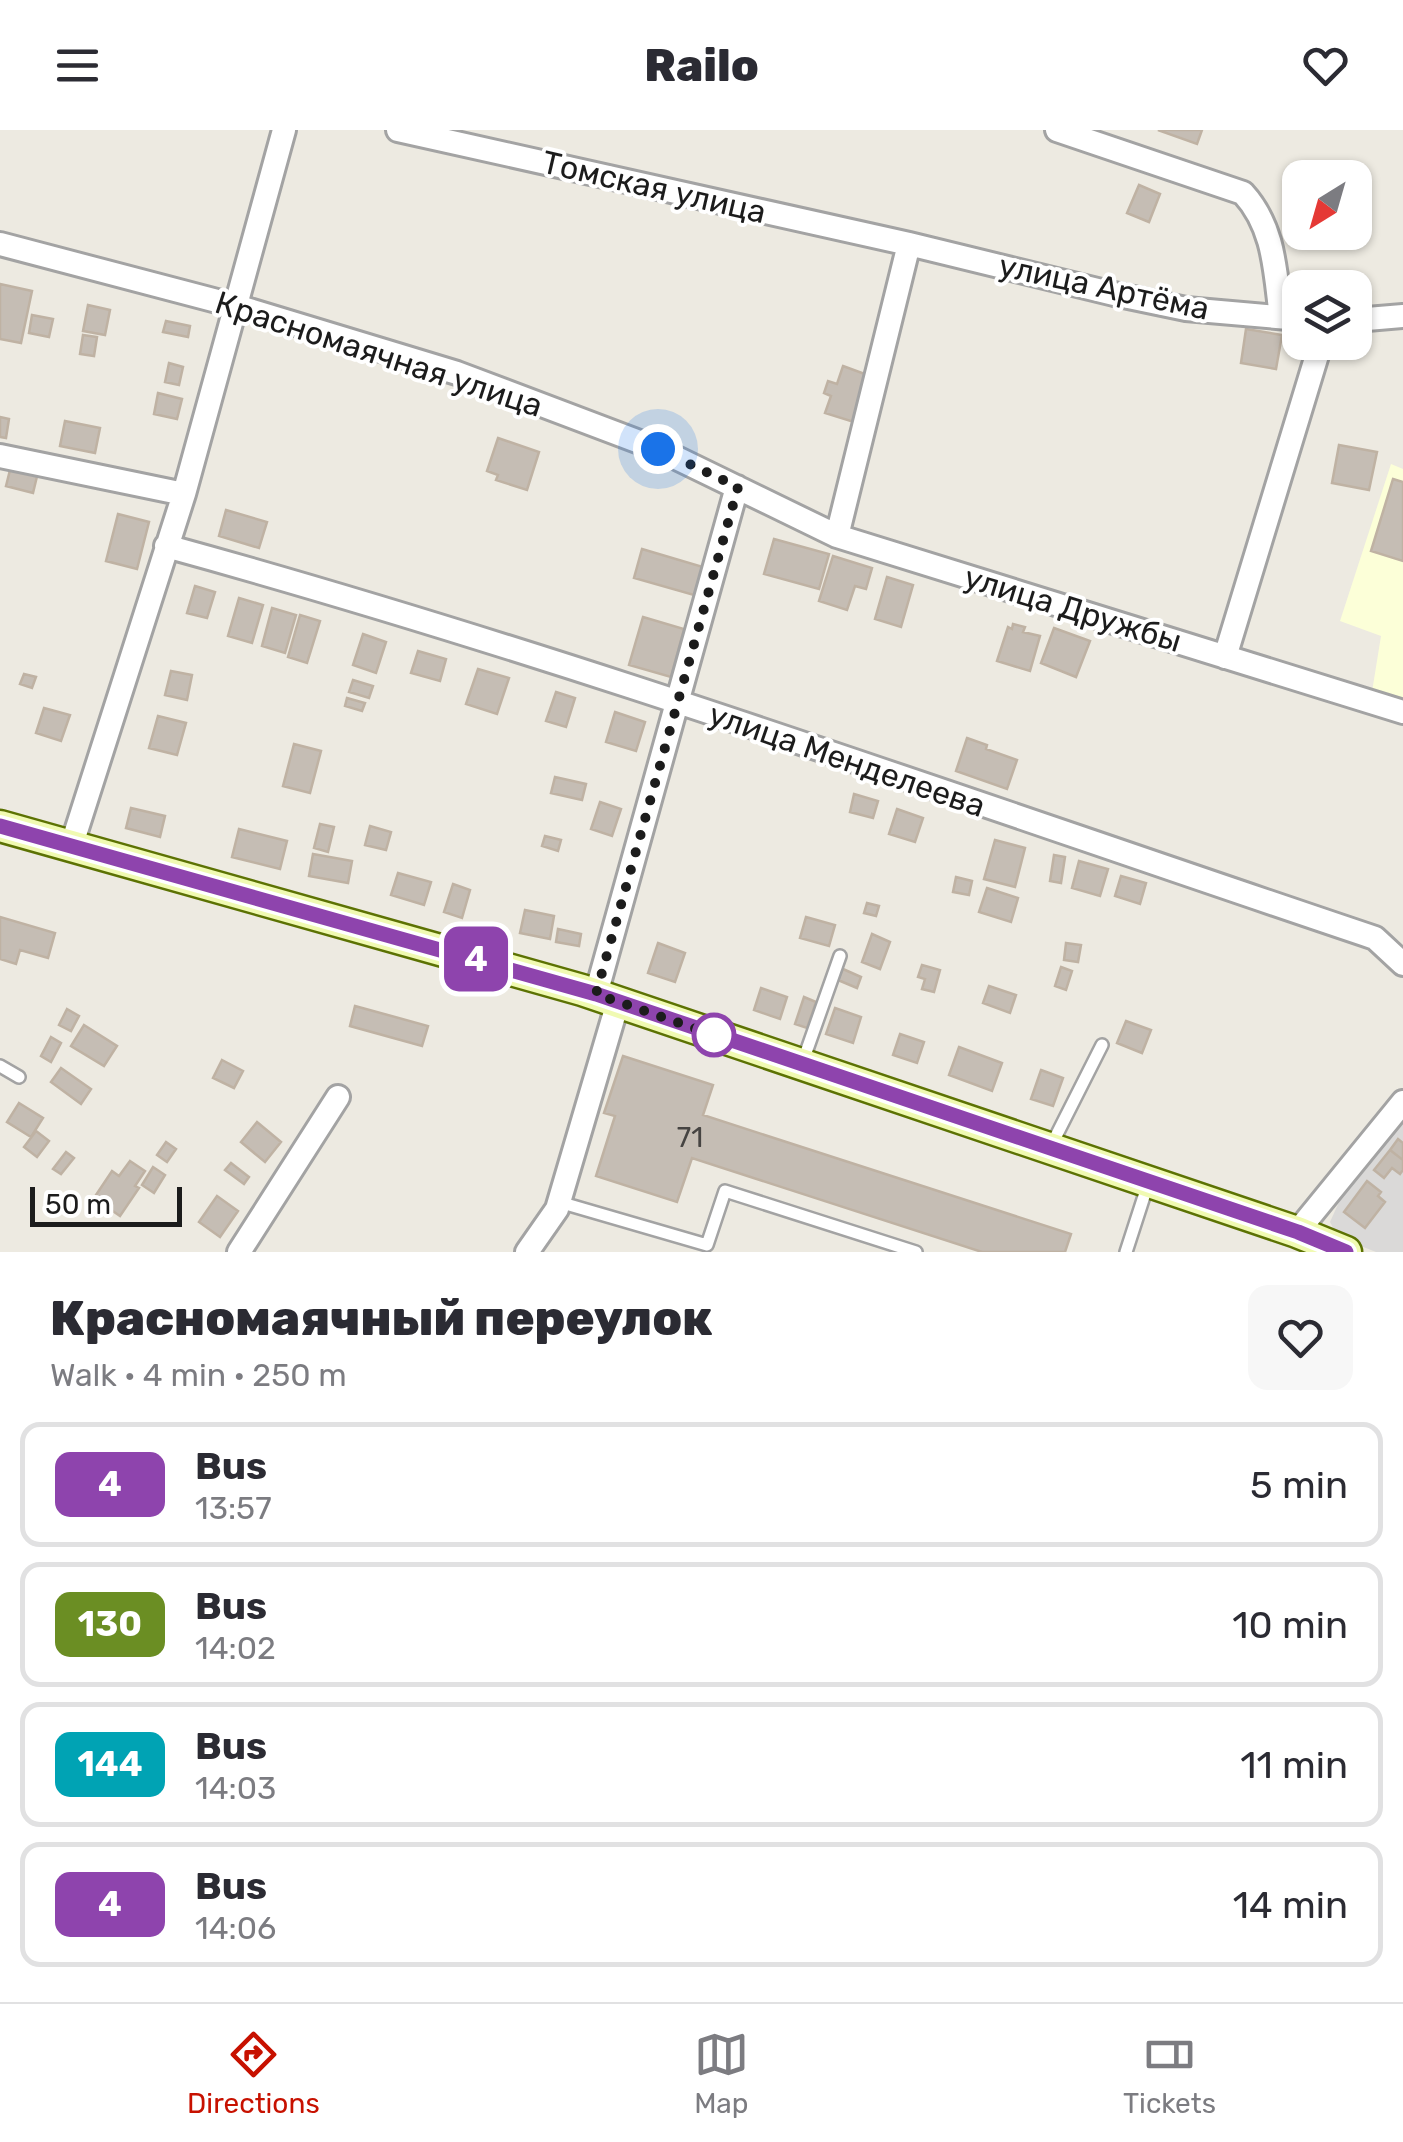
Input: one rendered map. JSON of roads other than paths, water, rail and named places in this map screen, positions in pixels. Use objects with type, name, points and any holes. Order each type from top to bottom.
[{"type":"main road","points":[[0,826],[607,998],[1298,1232],[1346,1252]]},
{"type":"street","points":[[72,844],[184,494],[284,130]]},
{"type":"street","name":"Томская улица","points":[[398,130],[909,244]]},
{"type":"street","points":[[1057,130],[1244,193],[1269,230],[1282,284]]},
{"type":"street","name":"Красномаячная улица","points":[[0,244],[236,306],[457,374],[658,449],[743,490]]},
{"type":"street","points":[[837,536],[909,244]]},
{"type":"street","name":"улица Артёма","points":[[909,244],[1186,309],[1282,317]]},
{"type":"street","points":[[1372,319],[1403,316]]},
{"type":"street","points":[[1225,657],[1315,360]]},
{"type":"street","points":[[0,456],[184,494]]},
{"type":"street","points":[[527,1252],[559,1202],[677,703],[743,490]]},
{"type":"street","name":"улица Дружбы","points":[[743,490],[837,536],[1403,712]]},
{"type":"street","name":"улица Менделеева","points":[[166,546],[333,592],[677,703],[1375,938],[1403,964]]},
{"type":"street","points":[[239,1252],[338,1096]]},
{"type":"street","points":[[1298,1232],[1403,1102]]},
{"type":"lane","points":[[802,1065],[840,956]]},
{"type":"lane","points":[[1049,1150],[1102,1045]]},
{"type":"lane","points":[[0,1066],[19,1077]]},
{"type":"lane","points":[[1126,1252],[1148,1184]]},
{"type":"lane","points":[[559,1202],[707,1245],[725,1192],[916,1252]]}]
